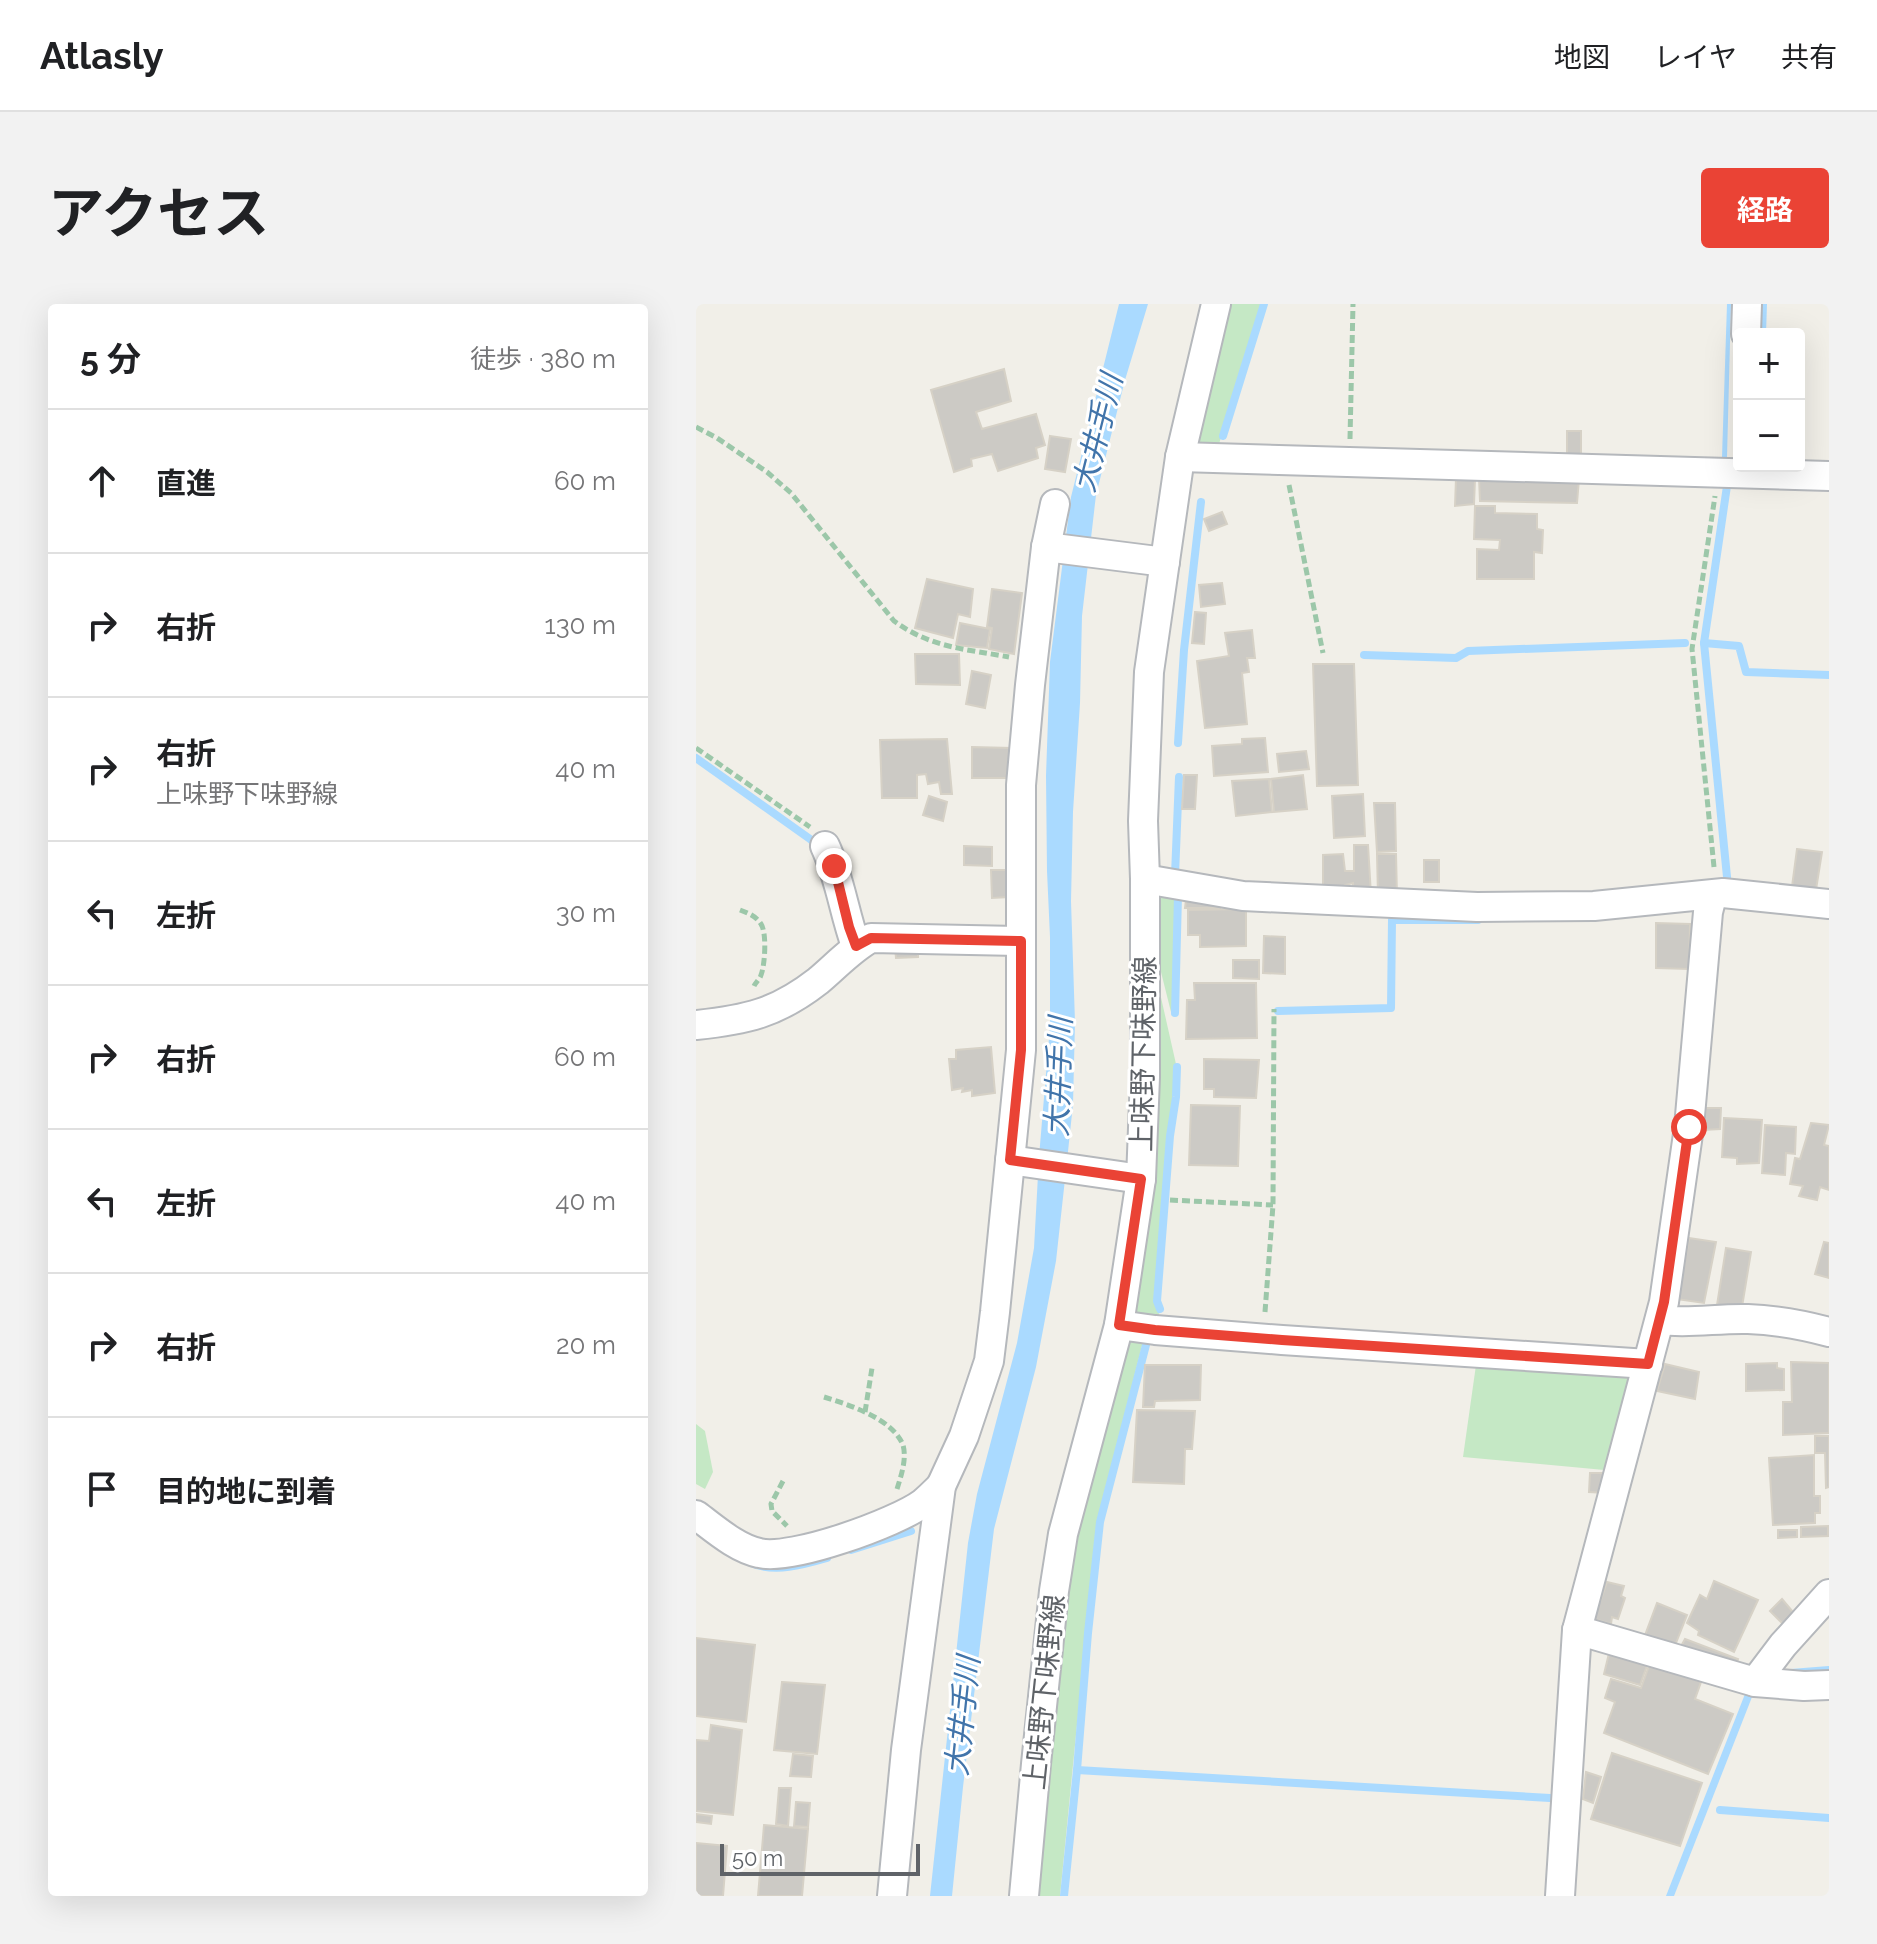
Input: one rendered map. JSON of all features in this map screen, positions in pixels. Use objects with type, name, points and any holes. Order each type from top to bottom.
[{"type":"street","name":"上味野下味野線","points":[[1024,1896],[1054,1591],[1061,1549],[1119,1325],[1136,1178],[1145,1077],[1143,821],[1155,561],[1216,304]]},
{"type":"street","points":[[1746,328],[1747,304]]},
{"type":"street","points":[[1180,457],[1733,470]]},
{"type":"street","points":[[1765,472],[1829,476]]},
{"type":"street","points":[[892,1896],[906,1750],[941,1486],[964,1436],[989,1361],[1015,1161],[1021,1050],[1021,785],[1033,662],[1055,504]]},
{"type":"street","points":[[1051,548],[1155,561]]},
{"type":"street","points":[[825,846],[834,866],[856,946]]},
{"type":"street","points":[[1145,879],[1243,896],[1477,907],[1594,906],[1723,893],[1829,904]]},
{"type":"street","points":[[1560,1896],[1577,1630],[1664,1302],[1689,1127],[1712,896]]},
{"type":"street","points":[[696,1025],[738,1020],[774,1010],[818,981],[856,946],[871,938],[1021,941]]},
{"type":"street","points":[[1015,1161],[1136,1178]]},
{"type":"street","points":[[1660,1320],[1678,1323],[1750,1319],[1829,1332]]},
{"type":"street","points":[[1119,1325],[1280,1340],[1648,1364]]},
{"type":"street","points":[[696,1515],[748,1550],[784,1554],[829,1543],[884,1523],[921,1504],[941,1486]]},
{"type":"street","points":[[1755,1682],[1829,1594]]},
{"type":"street","points":[[1577,1630],[1755,1682],[1829,1685]]},
{"type":"path","points":[[1349,462],[1353,304]]},
{"type":"path","points":[[696,427],[767,472],[791,493],[887,614],[911,634],[940,646],[1033,662]]},
{"type":"path","points":[[1284,460],[1323,653]]},
{"type":"path","points":[[1712,896],[1714,867],[1692,649],[1716,489],[1733,470]]},
{"type":"path","points":[[696,748],[817,831],[825,846]]},
{"type":"path","points":[[740,910],[750,913],[764,931],[761,975],[753,986]]},
{"type":"path","points":[[1274,1009],[1273,1205],[1265,1319],[1266,1327],[1280,1340]]},
{"type":"path","points":[[1170,1200],[1273,1205]]},
{"type":"path","points":[[865,1412],[872,1368]]},
{"type":"path","points":[[824,1397],[860,1408],[894,1432],[903,1446],[904,1466],[884,1523]]},
{"type":"path","points":[[783,1481],[771,1504],[772,1511],[813,1547]]},
{"type":"green space","points":[[1223,304],[1262,304],[1217,451],[1197,446],[1199,388]]},
{"type":"green space","points":[[1176,887],[1172,1016],[1149,924],[1155,895]]},
{"type":"green space","points":[[1151,972],[1160,993],[1176,1064],[1155,1303],[1159,1311],[1158,1328],[1141,1319],[1129,1303]]},
{"type":"green space","points":[[1145,1334],[1097,1523],[1060,1896],[1030,1896],[1070,1538],[1124,1342]]},
{"type":"green space","points":[[1477,1358],[1631,1375],[1615,1471],[1463,1457]]},
{"type":"green space","points":[[696,1424],[705,1431],[713,1472],[705,1489],[696,1484]]},
{"type":"water","name":"大井手川","points":[[1119,304],[1148,304],[1096,495],[1082,616],[1071,901],[1075,1022],[1073,1104],[1056,1261],[1036,1367],[994,1529],[952,1896],[930,1896],[968,1543],[977,1494],[1017,1343],[1034,1248],[1050,1026],[1046,776],[1050,662],[1071,497]]},
{"type":"water","points":[[1727,304],[1731,304],[1727,457],[1722,457]]},
{"type":"water","points":[[1745,1694],[1752,1697],[1674,1896],[1666,1896]]},
{"type":"building","points":[[1004,369],[1011,401],[976,412],[982,429],[1036,414],[1045,445],[1036,448],[1038,458],[998,471],[992,454],[971,459],[972,466],[954,472],[931,390]]},
{"type":"building","points":[[1567,431],[1581,431],[1581,458],[1567,458]]},
{"type":"building","points":[[1050,436],[1071,439],[1065,472],[1045,469]]},
{"type":"building","points":[[1456,478],[1475,479],[1474,504],[1455,506]]},
{"type":"building","points":[[1479,478],[1579,479],[1577,503],[1480,501]]},
{"type":"building","points":[[1475,506],[1495,506],[1495,513],[1537,514],[1537,529],[1543,530],[1542,553],[1534,552],[1534,579],[1477,579],[1477,549],[1499,550],[1500,540],[1474,539]]},
{"type":"building","points":[[1222,512],[1227,524],[1209,531],[1204,519]]},
{"type":"building","points":[[927,579],[973,589],[970,617],[958,614],[953,638],[915,628]]},
{"type":"building","points":[[1222,583],[1225,604],[1201,607],[1199,585]]},
{"type":"building","points":[[992,589],[1022,593],[1014,654],[989,649],[992,628],[987,627]]},
{"type":"building","points":[[1195,612],[1206,613],[1204,644],[1192,643]]},
{"type":"building","points":[[960,623],[990,629],[987,648],[956,645]]},
{"type":"building","points":[[1252,630],[1255,658],[1247,658],[1249,672],[1242,673],[1247,724],[1205,728],[1197,661],[1229,656],[1225,633]]},
{"type":"building","points":[[915,654],[959,654],[960,685],[916,684]]},
{"type":"building","points":[[1313,664],[1354,664],[1358,785],[1317,786]]},
{"type":"building","points":[[972,671],[991,675],[985,708],[966,704]]},
{"type":"building","points":[[1265,738],[1268,772],[1214,776],[1212,746],[1242,744],[1242,739]]},
{"type":"building","points":[[947,739],[952,794],[941,794],[939,782],[928,784],[926,774],[917,775],[917,798],[882,798],[880,740]]},
{"type":"building","points":[[972,747],[1012,748],[1011,778],[972,778]]},
{"type":"building","points":[[1306,751],[1309,769],[1279,772],[1277,754]]},
{"type":"building","points":[[1184,775],[1197,775],[1195,809],[1182,809]]},
{"type":"building","points":[[1303,775],[1307,809],[1274,812],[1271,779]]},
{"type":"building","points":[[1269,779],[1272,812],[1236,816],[1232,781]]},
{"type":"building","points":[[1363,794],[1365,836],[1334,838],[1332,796]]},
{"type":"building","points":[[929,796],[947,802],[943,821],[923,815]]},
{"type":"building","points":[[1374,803],[1395,803],[1396,851],[1377,852]]},
{"type":"building","points":[[1354,845],[1368,845],[1371,895],[1353,894],[1353,883],[1345,885],[1342,896],[1323,893],[1323,855],[1343,854],[1345,871],[1354,871]]},
{"type":"building","points":[[964,846],[992,847],[992,866],[964,865]]},
{"type":"building","points":[[1797,849],[1822,852],[1815,896],[1791,894]]},
{"type":"building","points":[[1377,854],[1396,854],[1397,896],[1378,896]]},
{"type":"building","points":[[1424,860],[1439,860],[1439,882],[1424,882]]},
{"type":"building","points":[[991,870],[1008,870],[1009,897],[992,898]]},
{"type":"building","points":[[1186,900],[1219,900],[1220,908],[1185,908]]},
{"type":"building","points":[[1246,909],[1246,946],[1200,947],[1200,935],[1188,935],[1188,910]]},
{"type":"building","points":[[1656,923],[1690,924],[1689,969],[1656,968]]},
{"type":"building","points":[[1264,936],[1285,937],[1285,974],[1263,973]]},
{"type":"building","points":[[895,948],[918,948],[918,957],[896,958]]},
{"type":"building","points":[[1233,960],[1259,960],[1259,979],[1233,978]]},
{"type":"building","points":[[1194,983],[1256,983],[1257,1038],[1186,1039],[1187,1000],[1195,1000]]},
{"type":"building","points":[[991,1047],[995,1093],[972,1096],[972,1090],[952,1090],[949,1059],[956,1059],[956,1050]]},
{"type":"building","points":[[1204,1059],[1259,1060],[1256,1098],[1214,1097],[1214,1089],[1204,1089]]},
{"type":"building","points":[[1191,1105],[1240,1106],[1238,1166],[1189,1165]]},
{"type":"building","points":[[1706,1108],[1721,1108],[1720,1129],[1704,1130]]},
{"type":"building","points":[[1724,1118],[1762,1120],[1759,1163],[1737,1164],[1737,1158],[1722,1157]]},
{"type":"building","points":[[1811,1123],[1829,1125],[1824,1145],[1829,1146],[1829,1190],[1820,1187],[1817,1200],[1799,1196],[1803,1186],[1790,1184],[1795,1158],[1800,1159]]},
{"type":"building","points":[[1765,1125],[1796,1127],[1795,1154],[1786,1153],[1785,1175],[1762,1173]]},
{"type":"building","points":[[1689,1238],[1716,1242],[1704,1303],[1676,1299],[1680,1267],[1684,1267]]},
{"type":"building","points":[[1824,1242],[1829,1243],[1829,1278],[1815,1274]]},
{"type":"building","points":[[1726,1248],[1751,1252],[1742,1307],[1717,1305]]},
{"type":"building","points":[[1791,1362],[1829,1363],[1829,1433],[1783,1435],[1783,1402],[1792,1402]]},
{"type":"building","points":[[1777,1363],[1777,1368],[1784,1369],[1784,1390],[1746,1391],[1746,1364]]},
{"type":"building","points":[[1665,1364],[1699,1372],[1695,1399],[1657,1391]]},
{"type":"building","points":[[1145,1365],[1201,1365],[1200,1400],[1155,1401],[1154,1407],[1143,1407]]},
{"type":"building","points":[[1137,1410],[1195,1411],[1192,1449],[1185,1449],[1184,1484],[1133,1482]]},
{"type":"building","points":[[1815,1436],[1829,1436],[1829,1487],[1826,1488],[1825,1453],[1815,1453]]},
{"type":"building","points":[[1814,1455],[1814,1496],[1820,1496],[1820,1513],[1815,1513],[1815,1523],[1773,1525],[1769,1458]]},
{"type":"building","points":[[1590,1473],[1605,1473],[1605,1493],[1589,1492]]},
{"type":"building","points":[[1828,1526],[1828,1536],[1801,1537],[1801,1527]]},
{"type":"building","points":[[1778,1530],[1797,1530],[1797,1537],[1778,1538]]},
{"type":"building","points":[[1714,1581],[1758,1600],[1734,1652],[1698,1635],[1699,1631],[1687,1623],[1700,1595],[1707,1599]]},
{"type":"building","points":[[1607,1582],[1624,1586],[1621,1596],[1625,1598],[1618,1619],[1612,1617],[1611,1624],[1594,1619]]},
{"type":"building","points":[[1782,1599],[1793,1612],[1783,1624],[1770,1611]]},
{"type":"building","points":[[1657,1603],[1687,1615],[1674,1648],[1644,1638]]},
{"type":"building","points":[[696,1638],[755,1645],[746,1722],[696,1716]]},
{"type":"building","points":[[1685,1639],[1738,1659],[1735,1668],[1680,1648]]},
{"type":"building","points":[[1610,1649],[1648,1663],[1640,1685],[1604,1674]]},
{"type":"building","points":[[1650,1663],[1701,1682],[1695,1699],[1733,1714],[1708,1774],[1604,1733],[1615,1702],[1605,1698],[1611,1679],[1641,1688]]},
{"type":"building","points":[[782,1682],[825,1685],[817,1754],[774,1750]]},
{"type":"building","points":[[711,1725],[742,1730],[733,1815],[696,1811],[696,1740],[709,1741]]},
{"type":"building","points":[[1612,1753],[1702,1783],[1680,1846],[1591,1819]]},
{"type":"building","points":[[793,1754],[813,1756],[811,1777],[790,1776]]},
{"type":"building","points":[[1586,1772],[1601,1777],[1593,1803],[1583,1799]]},
{"type":"building","points":[[779,1788],[791,1788],[788,1826],[776,1824]]},
{"type":"building","points":[[796,1802],[810,1803],[808,1827],[794,1826]]},
{"type":"building","points":[[696,1814],[712,1816],[711,1824],[696,1822]]},
{"type":"building","points":[[764,1825],[808,1829],[802,1896],[758,1896]]},
{"type":"building","points":[[696,1843],[727,1846],[723,1896],[696,1896]]},
{"type":"waterway","points":[[1223,436],[1264,304]]},
{"type":"waterway","points":[[1762,328],[1763,304]]},
{"type":"waterway","points":[[1727,486],[1704,643],[1728,887]]},
{"type":"waterway","points":[[1178,743],[1184,650],[1201,502]]},
{"type":"waterway","points":[[1364,655],[1456,658],[1468,651],[1685,643]]},
{"type":"waterway","points":[[1704,643],[1739,646],[1746,672],[1829,675]]},
{"type":"waterway","points":[[696,758],[818,846]]},
{"type":"waterway","points":[[1175,875],[1179,777]]},
{"type":"waterway","points":[[1175,1013],[1178,896]]},
{"type":"waterway","points":[[1278,1011],[1391,1008],[1392,920],[1478,920]]},
{"type":"waterway","points":[[1160,1309],[1157,1301],[1177,1067]]},
{"type":"waterway","points":[[1064,1896],[1100,1522],[1146,1345]]},
{"type":"waterway","points":[[851,1550],[911,1531]]},
{"type":"waterway","points":[[751,1563],[779,1568],[827,1558]]},
{"type":"waterway","points":[[1791,1673],[1829,1670]]},
{"type":"waterway","points":[[1077,1770],[1550,1798]]},
{"type":"waterway","points":[[1720,1810],[1829,1818]]},
{"type":"route","points":[[834,866],[856,946],[871,938],[1021,941],[1021,1050],[1010,1160],[1141,1179],[1119,1325],[1282,1340],[1648,1364],[1664,1302],[1689,1127]]}]
